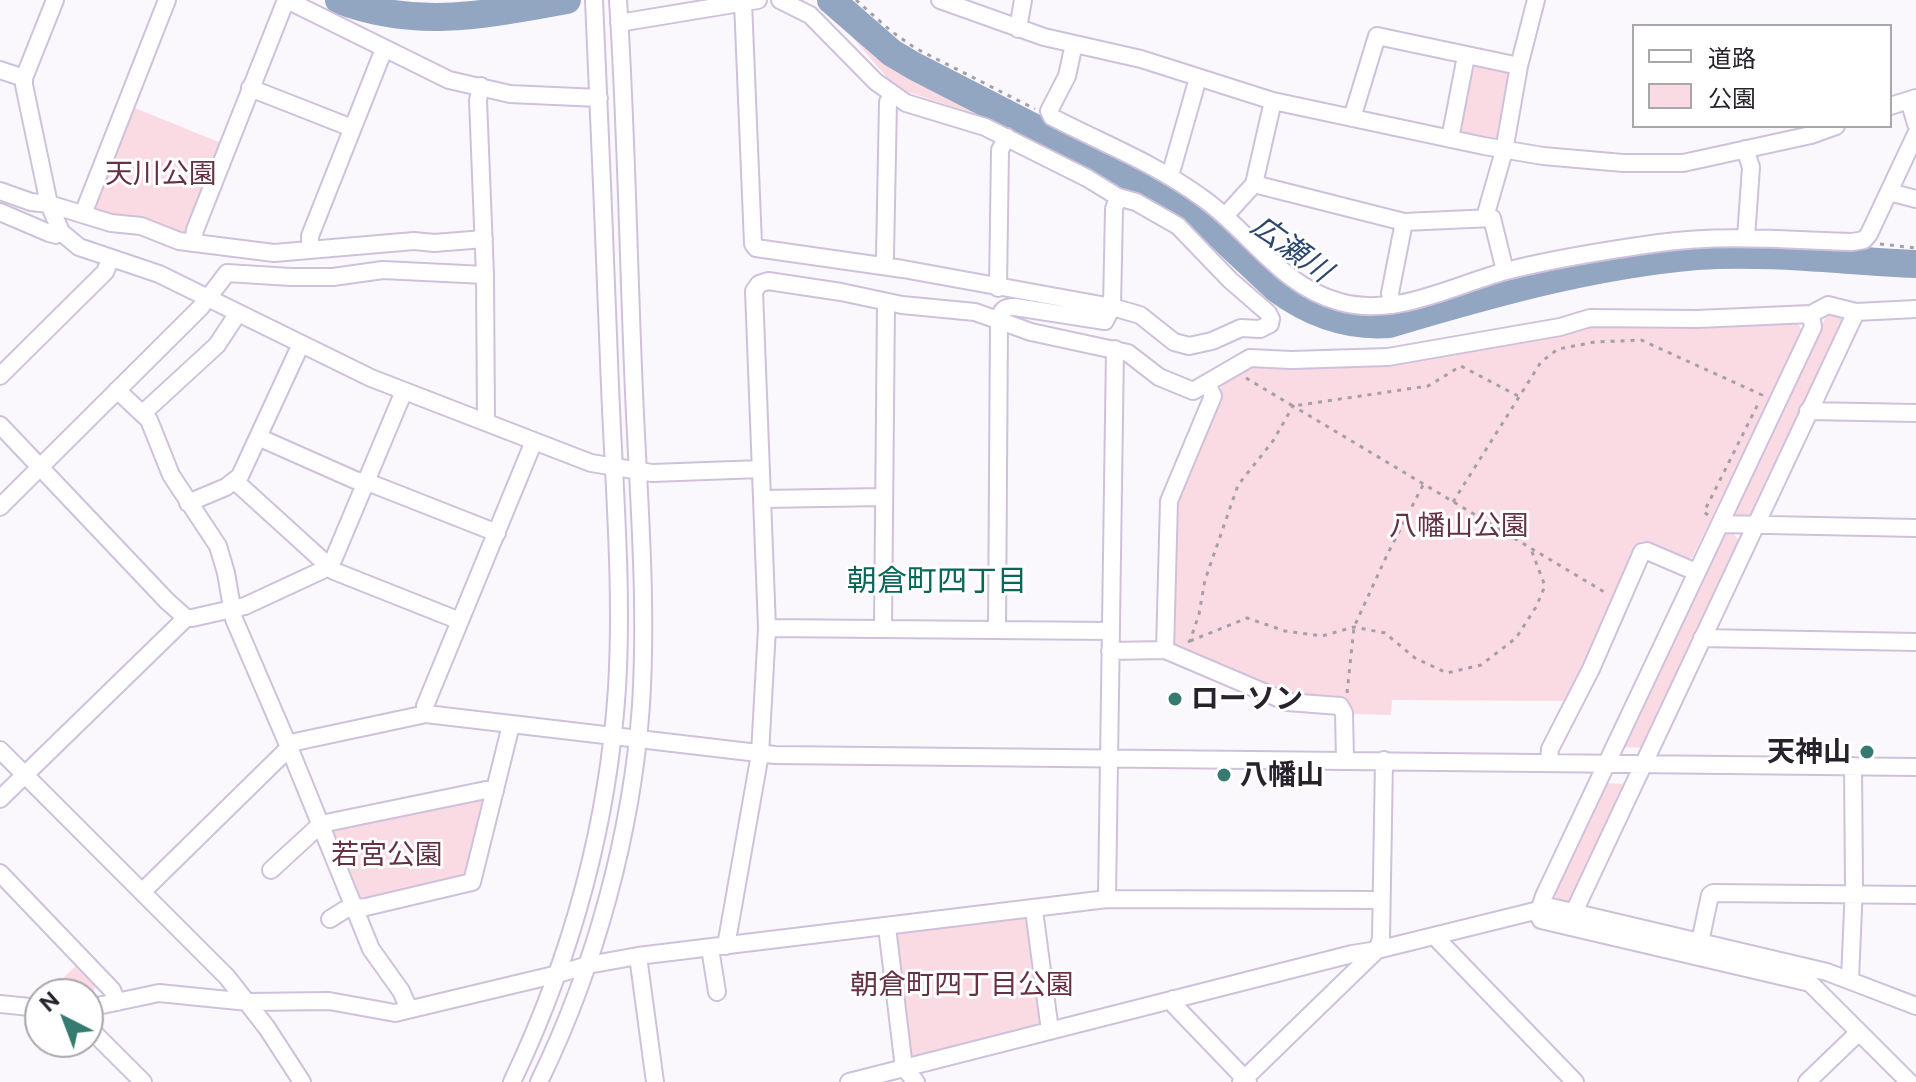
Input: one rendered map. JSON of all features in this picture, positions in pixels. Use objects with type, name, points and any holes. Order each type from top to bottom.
[{"type":"street","points":[[55,0],[24,78],[49,204],[61,232],[79,247],[159,274],[371,378],[591,463],[637,472],[761,469]]},
{"type":"street","points":[[83,214],[167,0]]},
{"type":"street","points":[[193,243],[195,230],[287,0],[449,80],[510,94],[599,98]]},
{"type":"street","points":[[539,1082],[588,965],[616,866],[638,741],[643,634],[618,10],[750,1],[753,244],[762,250],[883,266],[1112,307],[1140,315],[1174,342],[1189,346],[1212,341],[1241,328],[1264,328],[1271,319],[1178,226],[1007,137],[967,121],[921,109],[893,95],[876,82],[810,15],[780,0]]},
{"type":"street","points":[[943,0],[1018,29],[1141,59],[1273,101],[1504,151],[1623,163],[1672,164],[1811,135],[1830,128]]},
{"type":"street","points":[[1018,29],[1023,0]]},
{"type":"street","points":[[1485,217],[1504,151],[1519,66],[1536,0]]},
{"type":"street","points":[[512,1082],[558,974],[585,887],[612,737],[619,632],[594,7]]},
{"type":"street","points":[[1352,118],[1377,36],[1519,66]]},
{"type":"street","points":[[1074,44],[1067,76],[1049,114],[1170,176],[1200,195],[1259,251],[1303,286],[1342,303],[1368,307],[1392,305],[1505,271],[1662,242],[1746,238],[1864,240],[1916,134]]},
{"type":"street","points":[[310,250],[310,236],[384,49]]},
{"type":"street","points":[[1450,139],[1466,56]]},
{"type":"street","points":[[0,70],[24,78]]},
{"type":"street","points":[[1170,176],[1198,78]]},
{"type":"street","points":[[481,86],[478,100],[485,275],[486,422]]},
{"type":"street","points":[[250,88],[352,128]]},
{"type":"street","points":[[883,266],[888,102],[893,95]]},
{"type":"street","points":[[1892,105],[1912,99],[1916,124]]},
{"type":"street","points":[[1225,216],[1254,184],[1273,101]]},
{"type":"street","points":[[998,288],[1000,150],[1007,137]]},
{"type":"street","points":[[1745,149],[1751,167],[1746,238]]},
{"type":"street","points":[[1254,184],[1404,222],[1492,218],[1505,271]]},
{"type":"street","points":[[0,191],[116,224],[141,226],[168,238],[274,253],[414,241],[434,243],[484,239]]},
{"type":"street","points":[[1889,192],[1916,199]]},
{"type":"street","points":[[997,630],[999,320],[1003,309],[1015,307],[1100,322],[1109,318],[1112,307],[1114,209],[1118,197]]},
{"type":"street","points":[[0,212],[49,233],[56,235],[61,232]]},
{"type":"street","points":[[1392,305],[1390,293],[1404,222]]},
{"type":"street","points":[[0,376],[105,272],[111,258]]},
{"type":"street","points":[[0,507],[210,298],[224,275],[232,272],[333,277],[383,270],[485,275]]},
{"type":"street","points":[[717,992],[718,947],[760,754],[767,628],[756,287],[768,281],[886,302],[968,311],[1031,332],[1128,353],[1159,377],[1189,390],[1195,390],[1250,358],[1343,359],[1410,354],[1560,327],[1590,318],[1697,319],[1811,314],[1828,305],[1856,312],[1916,309]]},
{"type":"street","points":[[883,628],[886,302]]},
{"type":"street","points":[[1574,912],[1856,312]]},
{"type":"street","points":[[143,413],[217,345],[238,313]]},
{"type":"street","points":[[1811,314],[1813,327],[1538,910],[1541,920],[1811,975],[1850,980],[1916,1006]]},
{"type":"street","points":[[188,503],[235,481],[301,344]]},
{"type":"street","points":[[1107,899],[1115,349]]},
{"type":"street","points":[[1165,650],[1169,501],[1213,396],[1207,383]]},
{"type":"street","points":[[117,390],[149,420],[171,475],[218,546],[232,609],[371,949],[401,991],[409,1009]]},
{"type":"street","points":[[0,799],[186,618],[232,609],[328,566],[404,391]]},
{"type":"street","points":[[1808,411],[1916,413]]},
{"type":"street","points":[[0,425],[186,618]]},
{"type":"street","points":[[258,437],[365,483],[497,533]]},
{"type":"street","points":[[426,714],[425,706],[534,441]]},
{"type":"street","points":[[235,481],[340,574],[460,621]]},
{"type":"street","points":[[763,499],[883,497]]},
{"type":"street","points":[[1720,524],[1916,528]]},
{"type":"street","points":[[1549,763],[1550,749],[1591,669],[1642,552],[1647,551],[1696,572]]},
{"type":"street","points":[[767,628],[1110,631]]},
{"type":"street","points":[[1702,638],[1916,642]]},
{"type":"street","points":[[1110,651],[1165,650],[1287,702],[1342,708],[1345,760]]},
{"type":"street","points":[[142,892],[289,747],[302,739],[426,714],[760,754],[1916,767]]},
{"type":"street","points":[[330,919],[342,911],[472,882],[511,725]]},
{"type":"street","points":[[0,750],[248,1002],[302,1082]]},
{"type":"street","points":[[1173,999],[1175,1006],[1244,1081],[1377,950],[1381,939],[1384,760]]},
{"type":"street","points":[[1850,980],[1853,766]]},
{"type":"street","points":[[271,870],[321,824],[486,790],[495,791]]},
{"type":"street","points":[[0,873],[112,990],[117,1002]]},
{"type":"street","points":[[1700,942],[1713,893],[1916,895]]},
{"type":"street","points":[[104,1005],[159,993],[248,1002],[329,1001],[387,1013],[638,956],[1107,899],[1381,900]]},
{"type":"street","points":[[849,1082],[1352,954],[1551,907],[1700,942],[1811,975],[1859,1032],[1909,1082]]},
{"type":"street","points":[[1034,910],[1050,1031]]},
{"type":"street","points":[[887,927],[904,1068],[916,1082]]},
{"type":"street","points":[[1438,936],[1439,941],[1575,1082]]},
{"type":"street","points":[[638,956],[655,1082]]},
{"type":"street","points":[[0,1004],[24,1006]]},
{"type":"street","points":[[1807,1082],[1859,1032]]},
{"type":"street","points":[[104,1043],[143,1082]]},
{"type":"path","points":[[856,0],[915,48],[1049,114]]},
{"type":"path","points":[[1864,240],[1916,248]]},
{"type":"path","points":[[1453,502],[1542,359],[1558,349],[1595,342],[1641,340],[1762,395],[1704,512],[1720,524]]},
{"type":"path","points":[[1293,406],[1428,386],[1461,366],[1520,397]]},
{"type":"path","points":[[1231,369],[1621,602]]},
{"type":"path","points":[[1190,641],[1205,580],[1238,485],[1273,441],[1293,406]]},
{"type":"path","points":[[1342,708],[1347,696],[1354,627],[1423,484]]},
{"type":"path","points":[[1165,650],[1247,618],[1285,631],[1322,636],[1354,627],[1385,633],[1415,658],[1447,673],[1481,665],[1516,638],[1545,586],[1531,548]]},
{"type":"green space","points":[[840,23],[913,77],[981,116],[896,88]]},
{"type":"green space","points":[[1481,63],[1512,71],[1501,140],[1495,143],[1463,137],[1459,130],[1473,68]]},
{"type":"green space","name":"天川公園","points":[[135,108],[226,145],[191,234],[182,237],[99,215],[95,209]]},
{"type":"green space","points":[[1828,312],[1845,318],[1756,510],[1747,519],[1733,516]]},
{"type":"green space","name":"八幡山公園","points":[[1797,321],[1802,331],[1692,558],[1687,562],[1642,541],[1568,701],[1392,700],[1391,715],[1349,714],[1349,701],[1288,700],[1170,644],[1175,502],[1223,380],[1250,363],[1377,362],[1587,325]]},
{"type":"green space","points":[[1724,534],[1734,534],[1739,541],[1642,748],[1622,747]]},
{"type":"green space","points":[[1605,783],[1627,784],[1572,898],[1566,902],[1556,898],[1554,892]]},
{"type":"green space","name":"若宮公園","points":[[483,799],[470,870],[461,878],[367,900],[358,895],[333,833],[337,825]]},
{"type":"green space","name":"朝倉町四丁目公園","points":[[1029,916],[1044,1028],[908,1061],[892,931]]},
{"type":"green space","points":[[78,964],[91,978],[63,978]]},
{"type":"waterway","name":"広瀬川","points":[[339,0],[397,15],[425,17],[481,14],[567,0]]},
{"type":"waterway","name":"広瀬川","points":[[831,0],[892,53],[914,66],[1177,201],[1196,213],[1277,289],[1316,312],[1344,321],[1389,324],[1580,274],[1697,256],[1779,256],[1916,264]]},
{"type":"place","name":"ローソン","points":[[1175,699]]},
{"type":"place","name":"天神山","points":[[1867,752]]},
{"type":"place","name":"八幡山","points":[[1224,775]]},
{"type":"district","name":"朝倉町四丁目","points":[[937,582]]}]
